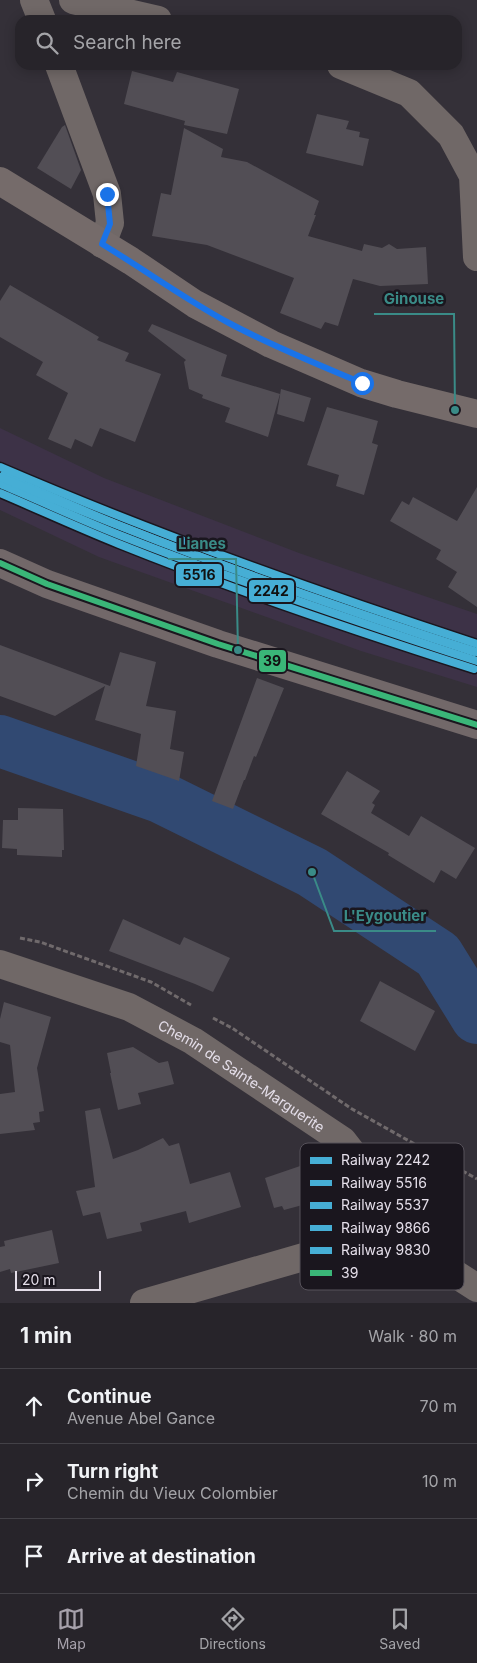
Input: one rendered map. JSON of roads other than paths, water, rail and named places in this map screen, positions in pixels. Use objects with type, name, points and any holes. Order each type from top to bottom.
[{"type":"main road","points":[[0,181],[195,304],[271,344],[362,383],[397,394],[476,411]]},
{"type":"main road","points":[[0,563],[47,584],[218,644],[477,725]]},
{"type":"street","points":[[73,0],[137,15]]},
{"type":"street","points":[[61,70],[107,194],[110,224],[97,241]]},
{"type":"street","points":[[353,70],[410,93],[451,135],[472,176],[477,257]]},
{"type":"street","name":"Chemin de Sainte-Marguerite","points":[[0,964],[129,1007],[193,1041],[345,1143]]},
{"type":"street","points":[[144,1303],[300,1258]]},
{"type":"street","points":[[464,1280],[477,1288]]},
{"type":"waterway","points":[[0,741],[160,797],[312,872],[438,955],[477,1018]]},
{"type":"rail line","name":"5537","points":[[0,467],[236,561],[477,644]]},
{"type":"rail line","name":"9866","points":[[3,476],[111,522],[256,577],[477,652]]},
{"type":"rail line","name":"9830","points":[[0,477],[117,525],[235,570],[474,652]]},
{"type":"rail line","name":"2242","points":[[0,484],[166,553],[477,661]]},
{"type":"rail line","name":"5516","points":[[0,493],[104,538],[207,578],[340,625],[474,669]]},
{"type":"place","name":"Ginouse","points":[[455,410]]},
{"type":"place","name":"Lianes","points":[[238,650]]},
{"type":"place","name":"L'Eygoutier","points":[[312,872]]}]
